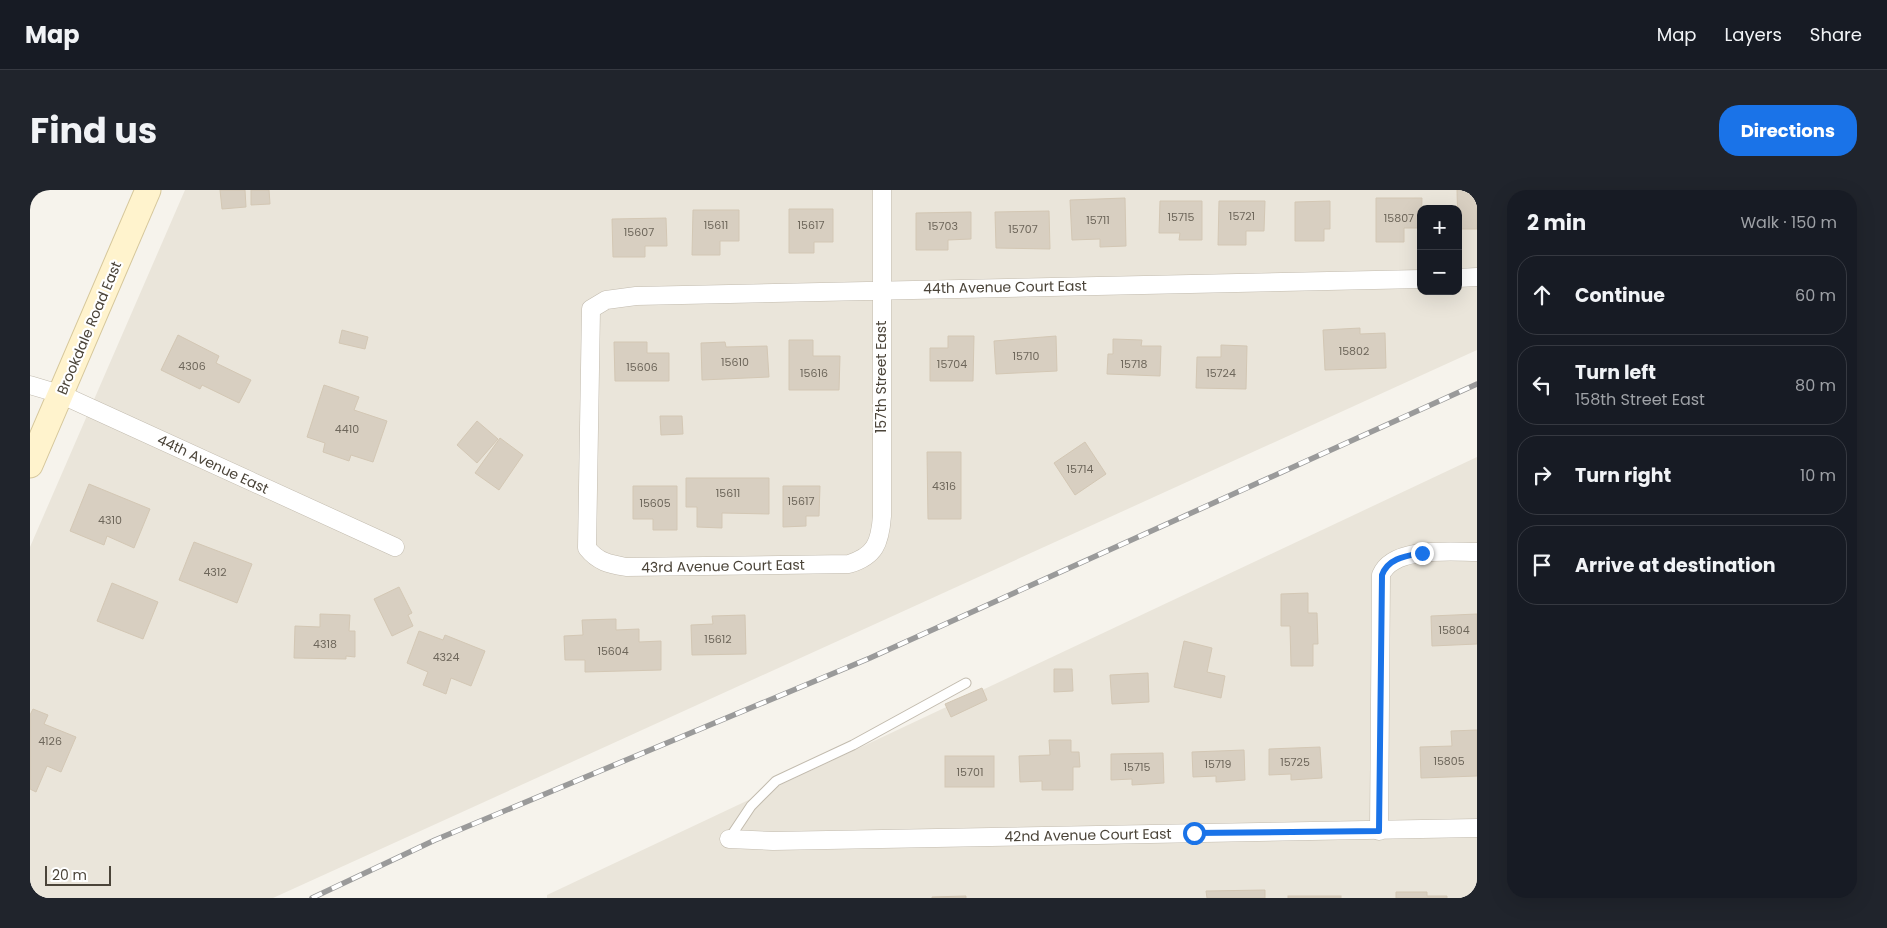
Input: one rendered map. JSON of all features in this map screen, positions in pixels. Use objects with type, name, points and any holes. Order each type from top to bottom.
[{"type":"main road","name":"Brookdale Road East","points":[[30,465],[148,190]]},
{"type":"street","name":"157th Street East","points":[[864,557],[873,552],[882,523],[882,190]]},
{"type":"street","points":[[1462,278],[1477,277]]},
{"type":"street","name":"44th Avenue Court East","points":[[587,548],[591,309],[606,300],[636,296],[1417,279]]},
{"type":"street","name":"44th Avenue East","points":[[30,385],[60,394],[395,547]]},
{"type":"street","name":"43rd Avenue Court East","points":[[587,548],[596,559],[626,567],[849,564],[864,557]]},
{"type":"street","points":[[1379,831],[1382,575],[1384,568],[1401,557],[1422,553],[1477,552]]},
{"type":"street","name":"42nd Avenue Court East","points":[[729,839],[773,841],[1477,828]]},
{"type":"lane","points":[[729,839],[750,806],[776,781],[853,745],[966,683]]},
{"type":"shaded area","points":[[185,190],[1477,190],[1477,350],[273,898],[30,898],[30,547]]},
{"type":"shaded area","points":[[1477,457],[1477,898],[547,898],[547,895]]},
{"type":"building","points":[[220,190],[245,190],[246,207],[222,209]]},
{"type":"building","points":[[251,190],[269,190],[270,204],[251,205]]},
{"type":"building","points":[[1457,190],[1477,190],[1477,229],[1462,229],[1462,205],[1457,205]]},
{"type":"building","points":[[1125,198],[1126,246],[1100,247],[1100,239],[1072,240],[1070,200]]},
{"type":"building","points":[[1376,198],[1422,198],[1422,205],[1417,205],[1417,228],[1404,228],[1404,242],[1376,242]]},
{"type":"building","points":[[1160,201],[1202,201],[1202,240],[1179,240],[1180,233],[1159,233]]},
{"type":"building","points":[[1219,201],[1265,201],[1264,231],[1246,231],[1246,245],[1218,245]]},
{"type":"building","points":[[1330,201],[1330,229],[1324,229],[1324,241],[1295,241],[1295,202]]},
{"type":"building","points":[[789,209],[833,209],[833,242],[814,242],[814,253],[789,253]]},
{"type":"building","points":[[693,210],[739,210],[739,241],[720,241],[720,255],[692,255]]},
{"type":"building","points":[[1049,211],[1050,249],[996,248],[995,212]]},
{"type":"building","points":[[971,212],[971,239],[948,240],[948,250],[916,250],[916,213]]},
{"type":"building","points":[[666,218],[667,246],[645,246],[645,257],[613,257],[612,219]]},
{"type":"building","points":[[1360,328],[1360,334],[1385,333],[1386,368],[1325,370],[1323,330]]},
{"type":"building","points":[[342,330],[368,337],[365,349],[339,343]]},
{"type":"building","points":[[178,335],[219,356],[216,363],[251,380],[239,403],[202,385],[200,389],[161,370]]},
{"type":"building","points":[[948,336],[974,336],[973,381],[930,381],[930,348],[948,348]]},
{"type":"building","points":[[1056,336],[1057,371],[996,374],[994,341]]},
{"type":"building","points":[[1113,339],[1142,340],[1141,346],[1161,346],[1160,376],[1107,374],[1108,354],[1113,354]]},
{"type":"building","points":[[789,340],[813,340],[813,356],[840,356],[839,390],[789,390]]},
{"type":"building","points":[[614,342],[647,342],[647,353],[669,353],[669,381],[615,381]]},
{"type":"building","points":[[725,342],[726,347],[767,346],[769,377],[702,380],[701,343]]},
{"type":"building","points":[[1221,345],[1247,346],[1246,389],[1196,388],[1197,357],[1221,357]]},
{"type":"building","points":[[324,385],[359,397],[354,410],[387,421],[373,462],[351,455],[349,461],[323,452],[325,443],[307,437]]},
{"type":"building","points":[[660,416],[682,416],[683,434],[661,435]]},
{"type":"building","points":[[477,421],[498,439],[477,463],[457,445]]},
{"type":"building","points":[[500,438],[523,455],[499,490],[475,473]]},
{"type":"building","points":[[1085,442],[1106,474],[1075,495],[1054,463]]},
{"type":"building","points":[[927,452],[961,452],[961,519],[928,519]]},
{"type":"building","points":[[686,478],[769,478],[769,514],[722,513],[722,528],[697,527],[697,507],[686,507]]},
{"type":"building","points":[[89,484],[150,509],[134,548],[107,536],[104,545],[70,531]]},
{"type":"building","points":[[633,486],[677,486],[677,530],[653,530],[653,519],[633,519]]},
{"type":"building","points":[[783,486],[820,486],[819,516],[806,516],[806,526],[783,527]]},
{"type":"building","points":[[194,542],[252,564],[237,603],[179,580]]},
{"type":"building","points":[[112,583],[158,602],[143,639],[97,621]]},
{"type":"building","points":[[399,587],[412,613],[408,615],[413,626],[392,636],[374,599]]},
{"type":"building","points":[[1308,593],[1308,613],[1317,613],[1318,644],[1313,644],[1313,666],[1291,666],[1290,626],[1281,626],[1281,594]]},
{"type":"building","points":[[320,614],[350,615],[349,631],[355,631],[355,657],[346,656],[346,659],[294,658],[295,626],[320,627]]},
{"type":"building","points":[[1477,614],[1477,644],[1432,646],[1431,616]]},
{"type":"building","points":[[745,615],[746,654],[692,655],[691,625],[713,624],[712,616]]},
{"type":"building","points":[[616,619],[616,630],[639,629],[639,642],[661,641],[661,670],[585,672],[585,660],[565,660],[564,636],[583,635],[582,620]]},
{"type":"building","points":[[419,631],[443,640],[445,635],[485,651],[471,686],[451,678],[446,694],[423,685],[428,672],[407,663]]},
{"type":"building","points":[[1184,641],[1212,648],[1207,672],[1225,676],[1221,698],[1174,687]]},
{"type":"building","points":[[1054,669],[1072,669],[1073,691],[1054,692]]},
{"type":"building","points":[[1148,673],[1149,702],[1112,704],[1110,675]]},
{"type":"building","points":[[982,688],[987,700],[951,717],[945,704]]},
{"type":"building","points":[[33,709],[48,715],[44,724],[76,737],[61,772],[47,766],[36,792],[30,789],[30,715]]},
{"type":"building","points":[[1477,730],[1477,776],[1421,778],[1420,747],[1452,746],[1451,731]]},
{"type":"building","points":[[1049,740],[1071,740],[1071,752],[1079,752],[1080,767],[1073,767],[1073,790],[1042,790],[1042,781],[1020,782],[1019,756],[1050,755]]},
{"type":"building","points":[[1320,747],[1322,778],[1291,780],[1291,774],[1269,775],[1269,749]]},
{"type":"building","points":[[1244,750],[1245,780],[1216,782],[1216,776],[1193,777],[1192,752]]},
{"type":"building","points":[[1163,753],[1164,783],[1132,785],[1132,779],[1111,780],[1111,754]]},
{"type":"building","points":[[945,756],[994,756],[994,787],[945,787]]},
{"type":"building","points":[[1265,890],[1265,898],[1207,898],[1206,891]]},
{"type":"building","points":[[1396,892],[1427,892],[1427,896],[1447,896],[1447,898],[1396,898]]},
{"type":"building","points":[[966,896],[966,898],[932,898],[932,897]]},
{"type":"building","points":[[1288,896],[1341,896],[1341,898],[1288,898]]},
{"type":"railway","points":[[312,898],[435,840],[870,658],[1477,384]]},
{"type":"route","points":[[1194,833],[1379,831],[1382,575],[1384,568],[1401,557],[1422,553]]}]
